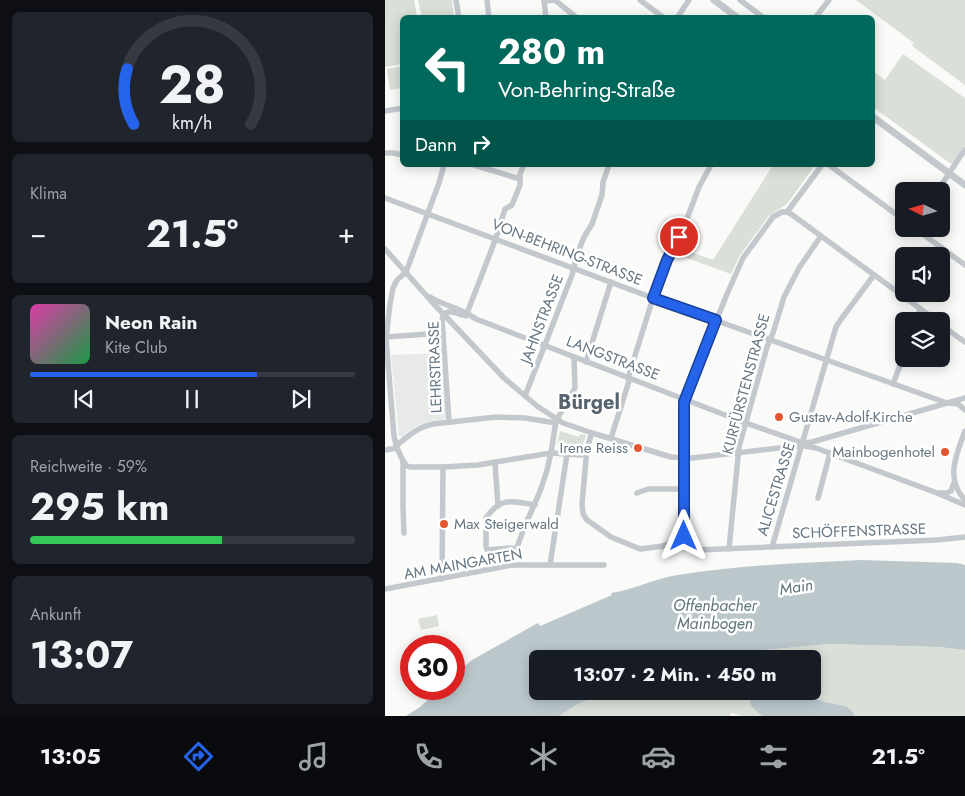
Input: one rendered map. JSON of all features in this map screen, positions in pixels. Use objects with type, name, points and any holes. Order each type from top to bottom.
[{"type":"street","points":[[456,0],[458,15]]},
{"type":"street","points":[[487,0],[489,15]]},
{"type":"street","points":[[546,15],[544,0],[555,0],[573,15]]},
{"type":"street","points":[[640,0],[660,15]]},
{"type":"street","points":[[679,15],[689,0]]},
{"type":"street","points":[[714,0],[733,15]]},
{"type":"street","points":[[739,0],[760,15]]},
{"type":"street","points":[[817,15],[829,0]]},
{"type":"street","points":[[385,111],[400,108]]},
{"type":"street","points":[[875,118],[965,185]]},
{"type":"street","points":[[943,182],[965,150]]},
{"type":"street","points":[[385,153],[400,154]]},
{"type":"street","points":[[443,167],[406,272],[397,280],[393,288],[385,337],[394,436],[403,461],[407,466],[411,467],[443,468],[478,465],[551,452],[581,455],[587,448]]},
{"type":"street","points":[[481,167],[520,179]]},
{"type":"street","points":[[467,315],[505,209],[512,206],[520,185],[520,174],[523,167]]},
{"type":"street","name":"JAHNSTRASSE","points":[[525,396],[584,237],[592,224],[602,195],[603,182],[608,167]]},
{"type":"street","points":[[611,438],[653,298],[667,260],[684,226],[699,187],[710,167]]},
{"type":"street","points":[[592,433],[587,448],[583,516],[611,537],[640,550],[665,546],[684,536],[685,399],[743,258],[773,217],[785,212],[820,167]]},
{"type":"street","points":[[832,167],[895,213]]},
{"type":"street","name":"VON-BEHRING-STRASSE","points":[[385,198],[653,298],[947,403],[958,404],[965,410]]},
{"type":"street","points":[[785,212],[821,236],[924,312]]},
{"type":"street","name":"KURFÜRSTENSTRASSE","points":[[729,549],[738,453],[767,347],[771,340],[784,297],[799,268],[821,236]]},
{"type":"street","points":[[928,238],[965,265]]},
{"type":"street","points":[[385,249],[504,378],[556,421]]},
{"type":"street","name":"ALICESTRASSE","points":[[772,547],[839,322],[874,275]]},
{"type":"street","points":[[586,362],[611,282]]},
{"type":"street","name":"LANGSTRASSE","points":[[419,287],[434,299],[476,319],[802,444]]},
{"type":"street","name":"LEHRSTRASSE","points":[[449,422],[442,318],[447,312],[467,315]]},
{"type":"street","points":[[950,331],[965,342]]},
{"type":"street","points":[[385,337],[443,333]]},
{"type":"street","points":[[512,565],[516,549],[546,475],[556,421],[575,388],[574,357]]},
{"type":"street","points":[[893,384],[899,367]]},
{"type":"street","points":[[385,450],[397,447],[412,433],[433,424],[497,417],[563,422],[592,433],[671,457],[684,458],[738,453],[812,442],[965,398]]},
{"type":"street","points":[[937,493],[947,493],[954,486],[953,468],[955,456],[965,431]]},
{"type":"street","points":[[829,453],[825,448],[825,442],[839,435]]},
{"type":"street","points":[[785,437],[789,441],[789,445],[786,447]]},
{"type":"street","points":[[802,444],[965,505]]},
{"type":"street","points":[[818,498],[829,453]]},
{"type":"street","points":[[550,565],[567,454]]},
{"type":"street","points":[[403,461],[404,534]]},
{"type":"street","points":[[495,462],[498,506]]},
{"type":"street","points":[[442,579],[443,468]]},
{"type":"street","points":[[954,479],[957,488],[965,500]]},
{"type":"street","points":[[637,493],[648,489],[684,489]]},
{"type":"street","points":[[516,549],[487,550],[487,518],[501,503],[508,501],[535,505]]},
{"type":"street","name":"SCHÖFFENSTRASSE","points":[[684,536],[695,550],[965,538]]},
{"type":"street","name":"AM MAINGARTEN","points":[[385,589],[512,565],[604,565]]},
{"type":"shaded area","points":[[385,0],[414,0],[417,15],[400,15],[400,64],[385,67]]},
{"type":"shaded area","points":[[418,0],[452,0],[454,15],[422,15]]},
{"type":"shaded area","points":[[856,0],[965,0],[965,85],[912,46],[914,43]]},
{"type":"shaded area","points":[[903,54],[965,98],[965,146],[951,164],[875,108],[875,72],[885,80]]},
{"type":"shaded area","points":[[400,66],[400,88],[390,90],[387,69]]},
{"type":"shaded area","points":[[772,167],[814,167],[787,204],[768,217],[740,255],[731,274],[676,254],[680,248],[713,260]]},
{"type":"shaded area","points":[[442,353],[446,417],[444,420],[430,421],[419,425],[402,437],[399,436],[391,355]]},
{"type":"shaded area","points":[[560,431],[579,437],[580,434],[586,435],[582,448],[575,451],[575,447],[557,445]]},
{"type":"shaded area","points":[[437,615],[439,626],[421,630],[418,619]]},
{"type":"shaded area","points":[[828,644],[939,647],[965,650],[965,716],[855,716],[846,706],[819,700],[821,700],[821,650],[764,650]]},
{"type":"shaded area","points":[[587,700],[754,700],[759,714],[762,716],[742,716],[732,713],[729,716],[559,716]]},
{"type":"water","name":"Offenbacher Mainbogen","points":[[861,560],[957,563],[965,565],[965,650],[939,647],[828,644],[764,650],[529,650],[529,700],[587,700],[559,716],[406,716],[428,700],[465,700],[465,666],[538,623],[540,626],[612,595],[611,593],[661,579],[724,569]]},
{"type":"water","points":[[750,700],[819,700],[846,706],[855,716],[762,716],[752,707]]},
{"type":"place","name":"Gustav-Adolf-Kirche","points":[[779,417]]},
{"type":"place","name":"Irene Reiss","points":[[638,448]]},
{"type":"place","name":"Mainbogenhotel","points":[[945,452]]},
{"type":"place","name":"Max Steigerwald","points":[[444,524]]},
{"type":"district","name":"Bürgel","points":[[589,402]]},
{"type":"route","points":[[679,237],[667,260],[653,298],[716,320],[684,402],[684,536]]},
{"type":"water label","name":"Main","points":[[796,587]]}]
